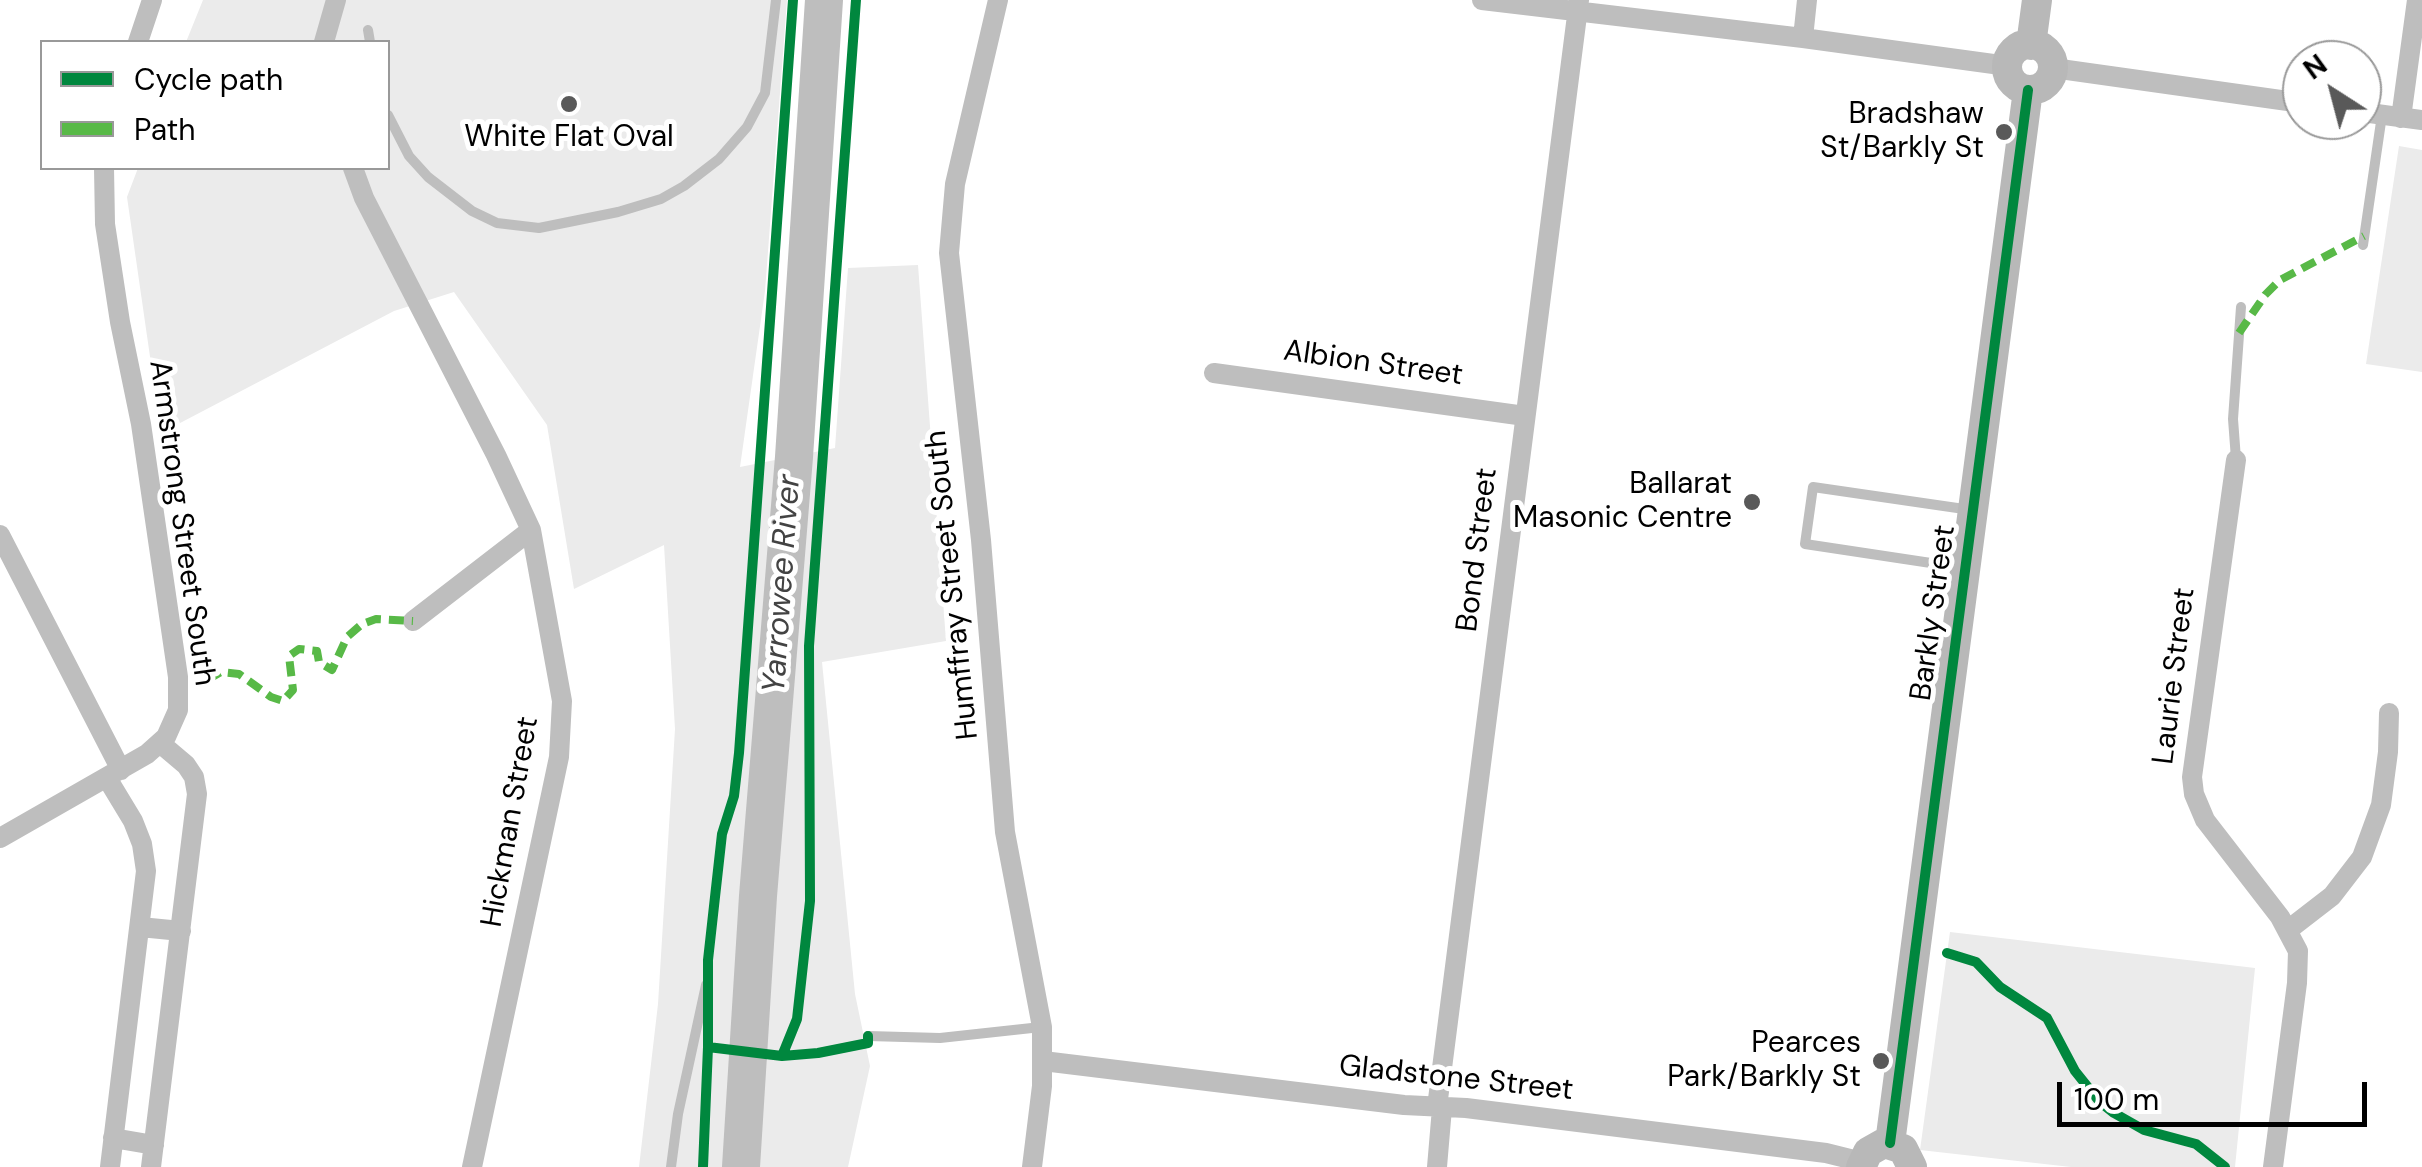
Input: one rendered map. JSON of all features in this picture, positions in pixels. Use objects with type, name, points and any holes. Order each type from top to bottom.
[{"type":"main road","points":[[2032,44],[2037,0]]},
{"type":"main road","points":[[2032,44],[2048,52],[2053,68],[2045,84],[2028,90],[2013,82],[2008,66],[2015,50],[2032,44]]},
{"type":"main road","name":"Barkly Street","points":[[1890,1144],[2028,90]]},
{"type":"main road","points":[[1861,1165],[1872,1147],[1890,1144],[1907,1154],[1912,1167]]},
{"type":"street","points":[[139,40],[152,0]]},
{"type":"street","points":[[325,40],[336,0]]},
{"type":"street","name":"Humffray Street South","points":[[998,0],[955,184],[949,253],[981,540],[1006,832],[1042,1027],[1032,1167]]},
{"type":"street","points":[[1482,0],[1579,6],[2008,66]]},
{"type":"street","points":[[1803,38],[1807,0]]},
{"type":"street","points":[[2392,116],[2417,0]]},
{"type":"street","name":"Bond Street","points":[[1438,1167],[1440,1107],[1579,6]]},
{"type":"street","points":[[2053,68],[2282,101]]},
{"type":"street","name":"Armstrong Street South","points":[[104,170],[105,224],[120,322],[142,424],[178,677],[178,710],[160,743]]},
{"type":"street","name":"Hickman Street","points":[[354,170],[364,198],[496,454],[530,530],[558,678],[562,733],[472,1167]]},
{"type":"street","name":"Albion Street","points":[[1214,373],[1525,416]]},
{"type":"street","name":"Laurie Street","points":[[2236,460],[2192,785],[2205,820],[2288,930],[2298,952],[2273,1167]]},
{"type":"street","points":[[413,622],[530,530]]},
{"type":"street","points":[[0,535],[114,774],[142,844],[146,871],[110,1167]]},
{"type":"street","points":[[2288,930],[2332,896],[2362,858],[2380,805],[2389,712]]},
{"type":"street","points":[[0,838],[114,774],[160,743],[194,777],[197,794],[151,1167]]},
{"type":"street","points":[[140,928],[181,931]]},
{"type":"street","name":"Gladstone Street","points":[[1042,1061],[1788,1148],[1861,1165]]},
{"type":"street","points":[[113,1138],[154,1144]]},
{"type":"lane","points":[[390,119],[409,156],[428,177],[472,210],[497,223],[539,228],[640,206],[661,199],[702,174],[747,127],[765,93],[776,0]]},
{"type":"lane","points":[[368,30],[370,40]]},
{"type":"lane","points":[[2362,245],[2392,116]]},
{"type":"lane","points":[[2236,460],[2234,419],[2241,306]]},
{"type":"lane","points":[[1965,568],[1805,544],[1813,487],[1972,510]]},
{"type":"lane","points":[[671,1167],[680,1103],[706,985]]},
{"type":"lane","points":[[868,1036],[940,1038],[1042,1027]]},
{"type":"shaded area","points":[[203,0],[787,0],[765,291],[740,467],[835,448],[848,268],[918,265],[946,641],[822,662],[855,994],[870,1066],[848,1167],[639,1167],[658,1004],[675,729],[664,545],[574,589],[547,425],[454,292],[394,311],[161,433],[127,197],[137,170],[390,170],[390,40],[187,40]]},
{"type":"shaded area","points":[[2399,146],[2422,150],[2422,372],[2366,364]]},
{"type":"shaded area","points":[[1950,932],[2255,968],[2235,1167],[2071,1167],[1920,1150]]},
{"type":"waterway","name":"Yarrowee River","points":[[741,1167],[824,0]]},
{"type":"marked path","points":[[2239,333],[2280,280],[2364,236]]},
{"type":"marked path","points":[[207,680],[221,672],[239,674],[283,701],[293,690],[289,656],[299,649],[317,651],[319,662],[332,670],[347,637],[362,624],[376,619],[413,621]]},
{"type":"cycle path","points":[[703,1167],[708,960],[722,834],[734,796],[739,753],[793,0]]},
{"type":"cycle path","points":[[782,1056],[797,1019],[810,901],[809,646],[856,0]]},
{"type":"cycle path","points":[[1890,1143],[2028,90]]},
{"type":"cycle path","points":[[1947,953],[1976,962],[2000,987],[2047,1018],[2075,1071],[2114,1113],[2144,1130],[2196,1144],[2225,1167]]},
{"type":"cycle path","points":[[708,1047],[782,1056],[868,1043],[868,1036]]},
{"type":"place","name":"White Flat Oval","points":[[569,104]]},
{"type":"place","name":"Bradshaw St/Barkly St","points":[[2004,132]]},
{"type":"place","name":"Ballarat Masonic Centre","points":[[1752,502]]},
{"type":"place","name":"Pearces Park/Barkly St","points":[[1881,1061]]}]
